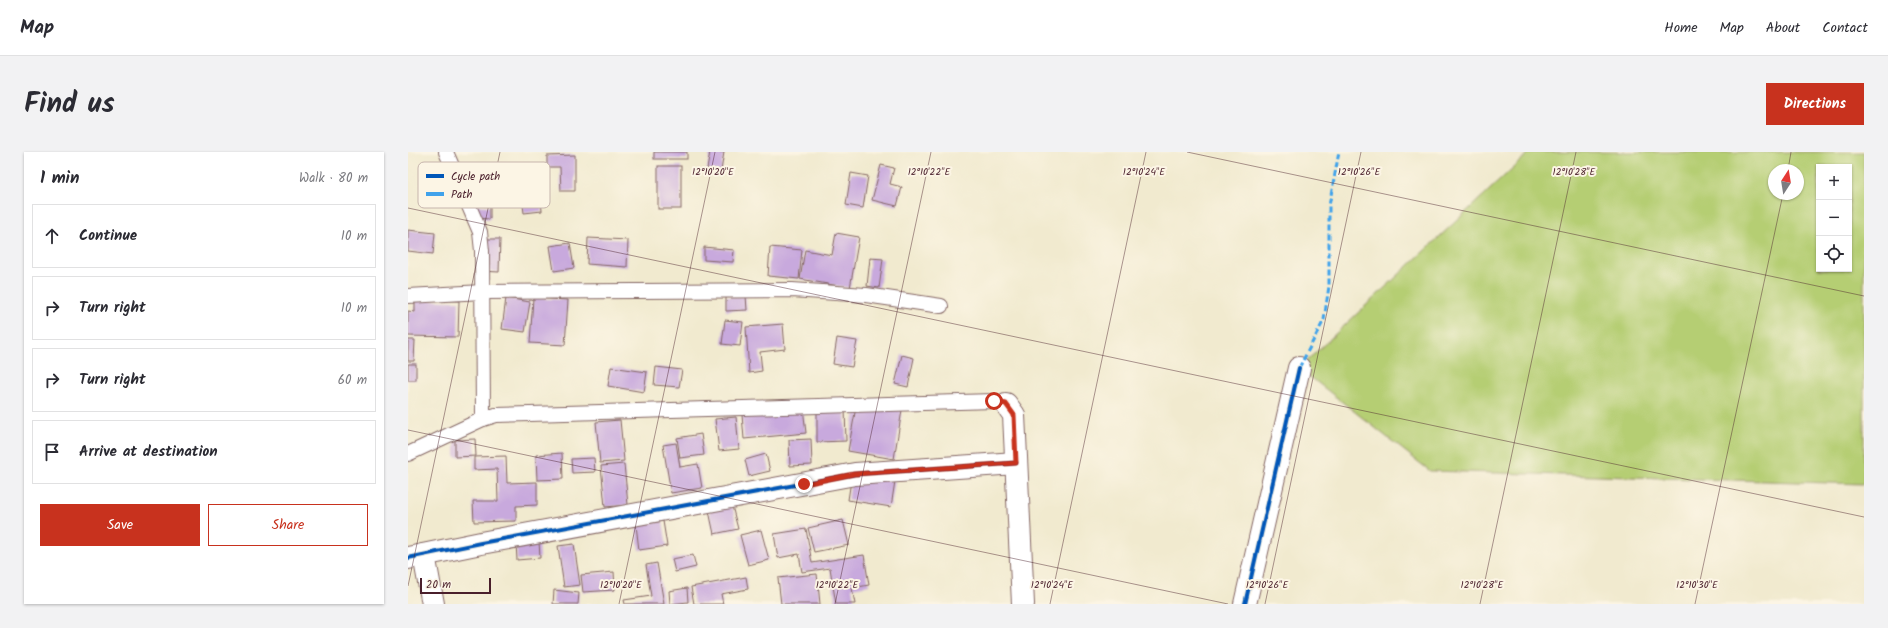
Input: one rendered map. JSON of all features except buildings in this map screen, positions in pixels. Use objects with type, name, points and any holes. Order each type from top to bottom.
[{"type":"street","points":[[1245,604],[1299,368]]},
{"type":"street","points":[[1006,404],[1014,415],[1023,604]]},
{"type":"street","points":[[433,604],[416,557],[480,543],[854,474],[1016,463]]},
{"type":"lane","points":[[446,152],[450,162]]},
{"type":"lane","points":[[470,208],[480,232],[482,251],[483,419]]},
{"type":"lane","points":[[408,296],[483,292],[792,290],[866,295],[941,306]]},
{"type":"lane","points":[[408,454],[483,419],[496,415],[994,401],[1006,404]]},
{"type":"green space","points":[[1530,152],[1864,152],[1864,484],[1430,471],[1299,368]]},
{"type":"marked path","points":[[1299,368],[1324,320],[1329,286],[1329,206],[1339,152]]},
{"type":"cycle path","points":[[1245,604],[1299,368]]},
{"type":"cycle path","points":[[408,558],[481,543],[855,474],[1016,463]]},
{"type":"route","points":[[804,484],[854,474],[1016,463],[1014,415],[1006,404],[994,401]]}]
